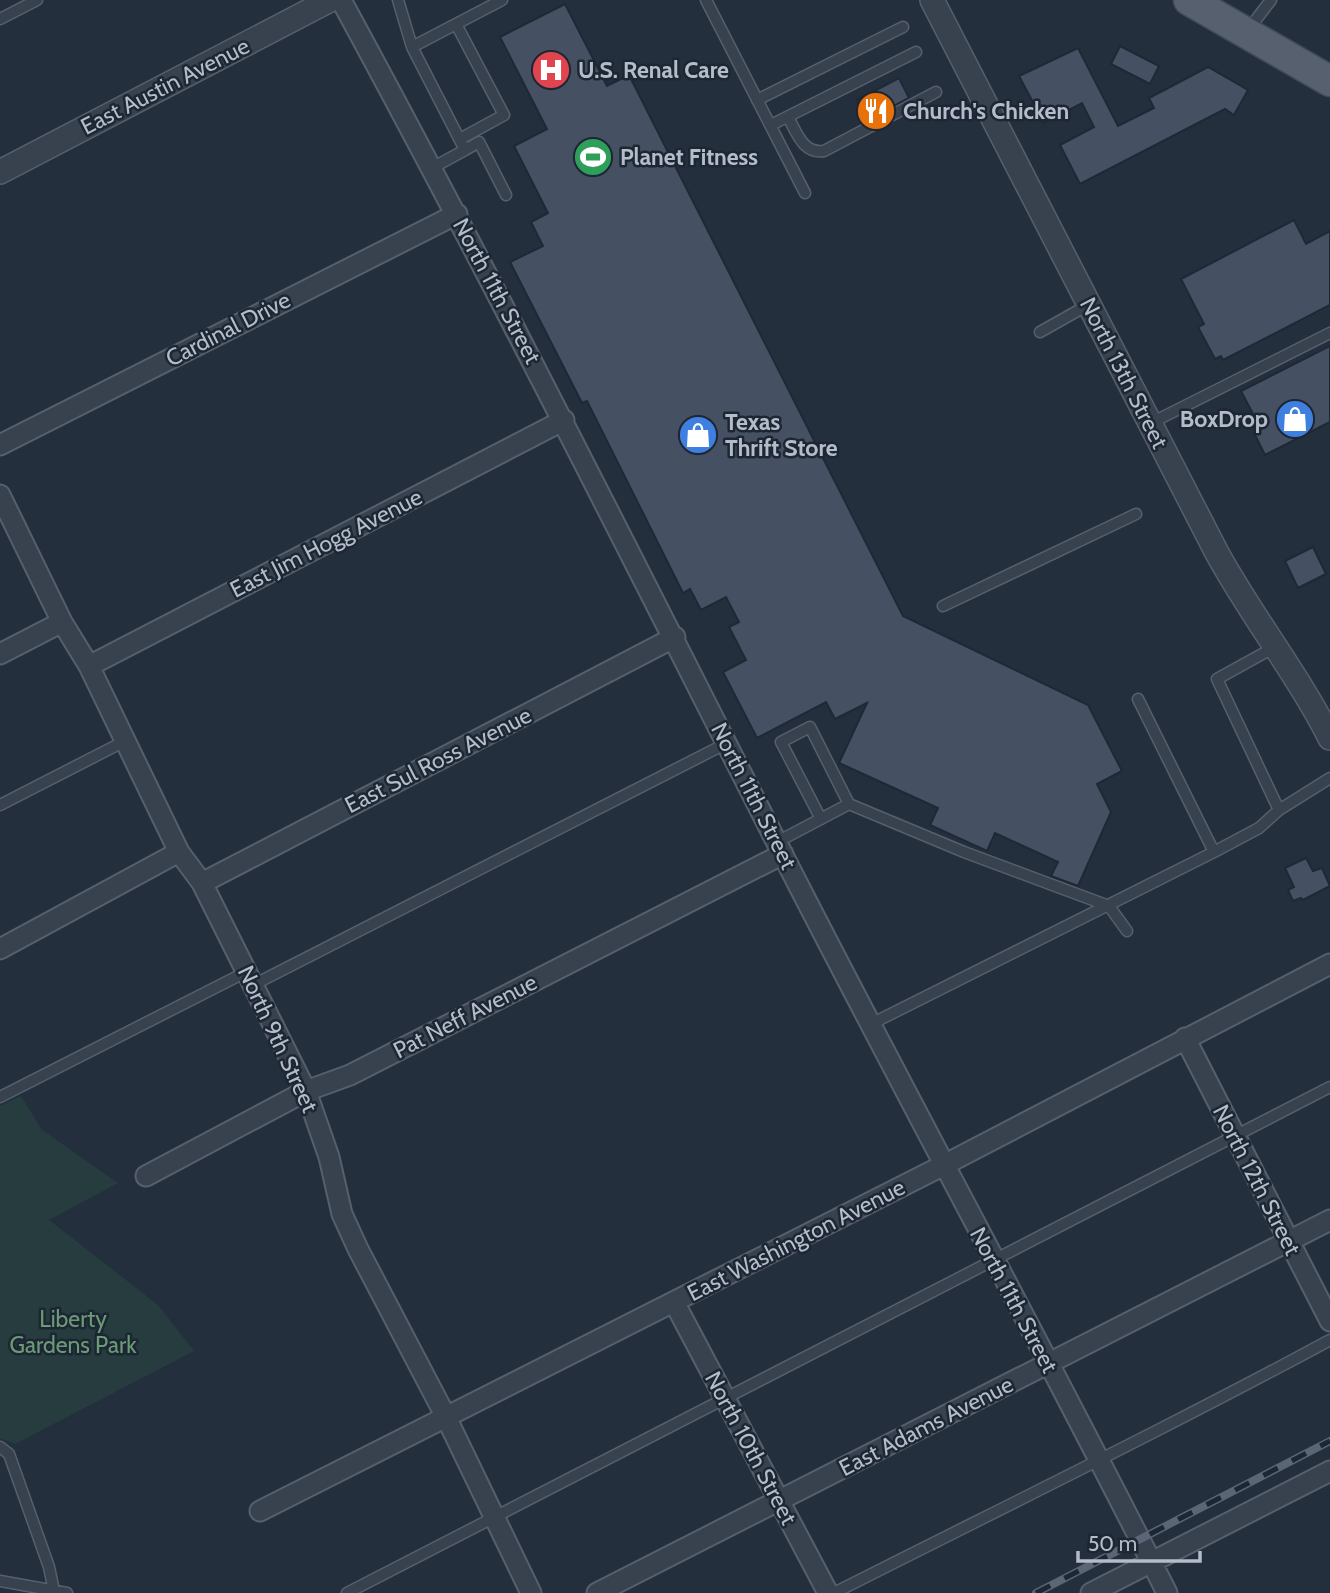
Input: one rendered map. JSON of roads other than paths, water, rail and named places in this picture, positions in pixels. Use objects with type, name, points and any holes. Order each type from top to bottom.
[{"type":"main road","points":[[1189,0],[1330,81]]},
{"type":"street","name":"East Austin Avenue","points":[[0,172],[330,0]]},
{"type":"street","name":"North 11th Street","points":[[341,0],[564,420],[870,1024],[1167,1593]]},
{"type":"street","name":"North 13th Street","points":[[932,0],[1233,582],[1298,678],[1330,738]]},
{"type":"street","name":"Cardinal Drive","points":[[0,445],[457,214]]},
{"type":"street","name":"East Jim Hogg Avenue","points":[[89,666],[564,420]]},
{"type":"street","name":"North 9th Street","points":[[1,497],[62,622],[89,666],[179,852],[202,883],[306,1091],[347,1226],[446,1416],[531,1593]]},
{"type":"street","points":[[0,654],[62,622]]},
{"type":"street","name":"East Sul Ross Avenue","points":[[202,883],[675,637]]},
{"type":"street","name":"Pat Neff Avenue","points":[[146,1176],[306,1091],[350,1075],[780,848]]},
{"type":"street","points":[[0,949],[179,852]]},
{"type":"street","name":"East Washington Avenue","points":[[260,1511],[944,1165],[1330,964]]},
{"type":"street","name":"North 12th Street","points":[[1185,1038],[1330,1321]]},
{"type":"street","name":"East Adams Avenue","points":[[597,1593],[1330,1220]]},
{"type":"street","name":"North 10th Street","points":[[674,1302],[828,1593]]},
{"type":"street","points":[[1091,1593],[1330,1471]]},
{"type":"lane","points":[[0,19],[37,0]]},
{"type":"lane","points":[[398,0],[412,47],[465,150]]},
{"type":"lane","points":[[412,47],[502,0]]},
{"type":"lane","points":[[706,0],[806,193]]},
{"type":"lane","points":[[1247,31],[1271,0]]},
{"type":"lane","points":[[456,24],[504,115],[460,139]]},
{"type":"lane","points":[[757,100],[903,27]]},
{"type":"lane","points":[[771,125],[916,52]]},
{"type":"lane","points":[[788,117],[807,148],[814,152],[824,151],[936,92]]},
{"type":"lane","points":[[432,168],[479,142],[506,195]]},
{"type":"lane","points":[[1040,332],[1089,304]]},
{"type":"lane","points":[[1150,424],[1330,333]]},
{"type":"lane","points":[[943,606],[1136,514]]},
{"type":"lane","points":[[1275,647],[1217,679],[1279,810]]},
{"type":"lane","points":[[1138,699],[1214,852]]},
{"type":"lane","points":[[821,819],[781,741],[810,727],[849,804],[964,852],[1109,906],[1126,931]]},
{"type":"lane","points":[[0,805],[125,741]]},
{"type":"lane","points":[[0,1097],[728,743]]},
{"type":"lane","points":[[870,1024],[1109,906],[1259,828],[1279,810],[1330,778]]},
{"type":"lane","points":[[780,848],[821,819],[849,804]]},
{"type":"lane","points":[[348,1593],[1330,1087]]},
{"type":"lane","points":[[834,1593],[1098,1458],[1196,1413],[1330,1340]]},
{"type":"lane","points":[[0,1447],[9,1454],[49,1567],[54,1591]]},
{"type":"lane","points":[[0,1581],[67,1593]]},
{"type":"railway","points":[[1036,1593],[1330,1441]]},
{"type":"place","name":"U.S. Renal Care","points":[[551,70]]},
{"type":"place","name":"Church's Chicken","points":[[876,111]]},
{"type":"place","name":"Planet Fitness","points":[[593,157]]},
{"type":"place","name":"BoxDrop","points":[[1295,419]]},
{"type":"place","name":"Texas Thrift Store","points":[[698,435]]},
{"type":"park label","name":"Liberty Gardens Park","points":[[73,1332]]}]
